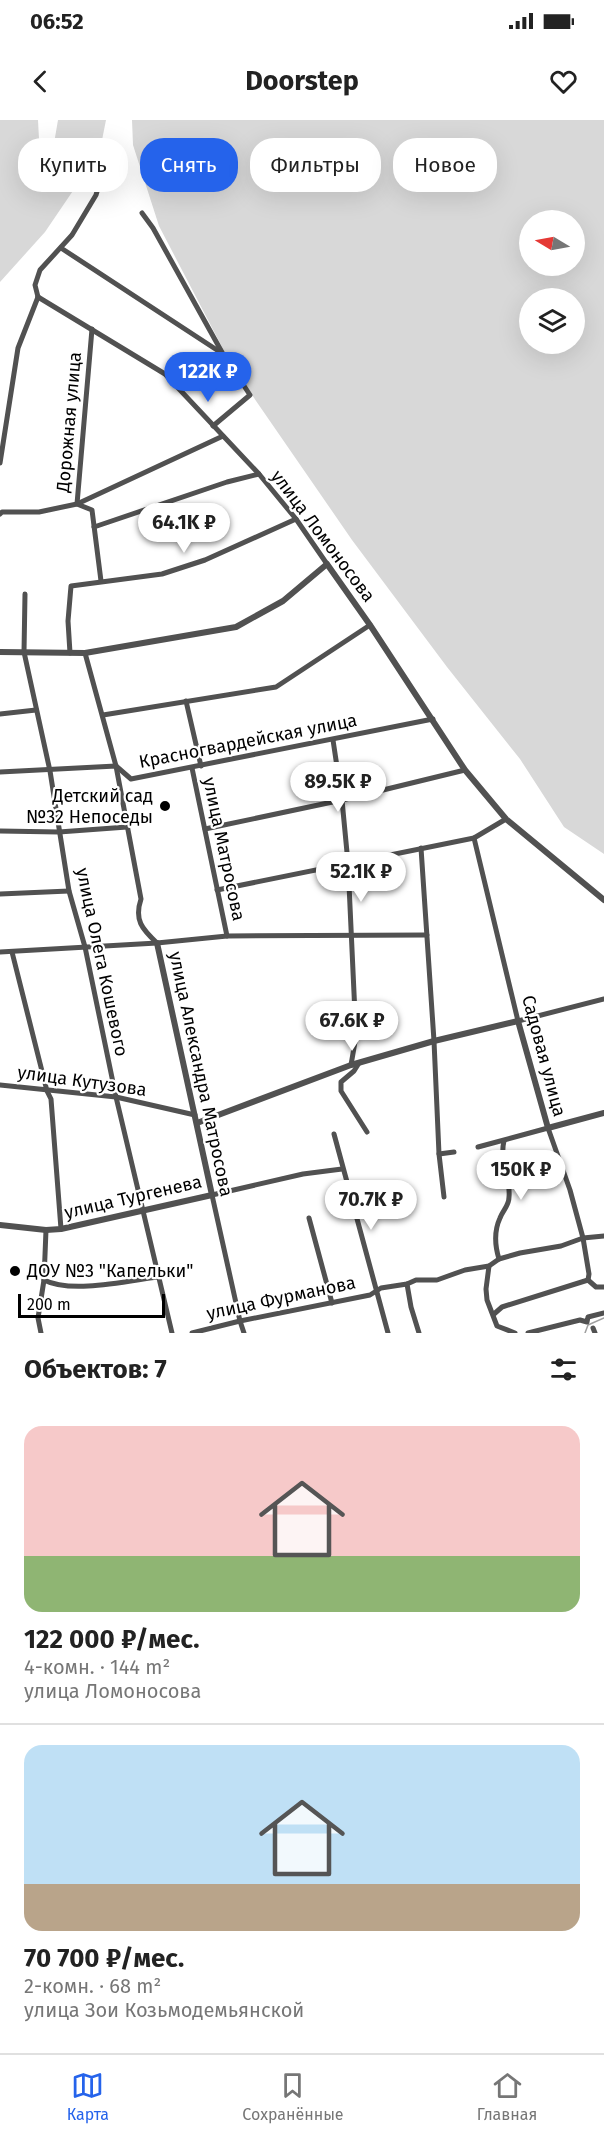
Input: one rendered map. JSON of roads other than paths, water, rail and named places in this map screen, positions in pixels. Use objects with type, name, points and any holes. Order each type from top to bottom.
[{"type":"street","points":[[0,463],[18,348],[39,297],[35,285],[40,270],[72,235],[97,192]]},
{"type":"street","points":[[142,213],[153,228],[223,354],[250,395],[213,426]]},
{"type":"street","points":[[61,248],[223,354]]},
{"type":"street","name":"улица Ломоносова","points":[[39,297],[165,374],[259,474],[296,519],[370,624],[465,770],[506,819],[604,900]]},
{"type":"street","name":"Дорожная улица","points":[[92,329],[77,504],[92,510],[101,580]]},
{"type":"street","points":[[0,404],[9,406]]},
{"type":"street","points":[[0,514],[2,512],[39,512],[77,504],[223,436]]},
{"type":"street","points":[[94,527],[227,482],[259,474]]},
{"type":"street","points":[[70,653],[68,621],[71,586],[101,580],[162,574],[205,560],[296,519]]},
{"type":"street","points":[[0,652],[85,653],[236,627],[283,601],[327,564]]},
{"type":"street","name":"улица Олега Кошевого","points":[[25,594],[24,652],[50,771],[69,891],[85,946],[116,1097],[172,1333]]},
{"type":"street","points":[[103,715],[276,687],[370,624]]},
{"type":"street","name":"улица Александра Матросова","points":[[85,653],[116,766],[141,899],[137,910],[142,930],[157,944],[244,1333]]},
{"type":"street","points":[[186,701],[201,766]]},
{"type":"street","points":[[0,714],[36,710]]},
{"type":"street","name":"Красногвардейская улица","points":[[0,772],[116,766],[131,778],[192,768],[433,719]]},
{"type":"street","points":[[333,740],[348,863],[356,1036],[351,1065]]},
{"type":"street","name":"улица Матросова","points":[[192,768],[227,936]]},
{"type":"street","points":[[205,829],[342,800],[465,770]]},
{"type":"street","points":[[217,890],[474,838],[506,819]]},
{"type":"street","points":[[0,831],[59,832],[127,827]]},
{"type":"street","name":"Садовая улица","points":[[474,838],[548,1128],[570,1190],[583,1238],[588,1280]]},
{"type":"street","points":[[420,848],[444,1197]]},
{"type":"street","points":[[0,894],[69,891]]},
{"type":"street","points":[[0,952],[157,944],[227,936],[427,935]]},
{"type":"street","points":[[12,952],[47,1091],[51,1099],[62,1229]]},
{"type":"street","points":[[197,1123],[351,1065],[434,1041],[604,999]]},
{"type":"street","points":[[359,1063],[354,1071],[341,1082],[341,1091],[367,1132]]},
{"type":"street","name":"улица Кутузова","points":[[0,1085],[116,1097],[195,1115]]},
{"type":"street","points":[[478,1147],[604,1113]]},
{"type":"street","points":[[334,1134],[388,1333]]},
{"type":"street","points":[[499,1260],[495,1248],[496,1233],[500,1218],[508,1205],[510,1194],[501,1152],[504,1141]]},
{"type":"street","points":[[440,1155],[454,1152]]},
{"type":"street","name":"улица Тургенева","points":[[0,1225],[46,1230],[62,1229],[303,1174],[342,1169]]},
{"type":"street","points":[[309,1218],[332,1303]]},
{"type":"street","points":[[41,1333],[38,1318],[44,1280],[46,1230]]},
{"type":"street","name":"улица Фурманова","points":[[192,1333],[370,1295],[375,1291],[416,1280],[437,1280],[465,1270],[489,1266],[520,1253],[561,1246],[583,1238],[604,1236]]},
{"type":"street","points":[[489,1266],[486,1289],[497,1326],[515,1333]]},
{"type":"street","points":[[44,1280],[55,1285],[101,1285],[157,1277]]},
{"type":"street","points":[[494,1314],[502,1307],[588,1280],[591,1285],[604,1287]]},
{"type":"street","points":[[407,1284],[419,1333]]},
{"type":"street","points":[[528,1333],[580,1320],[587,1322],[588,1317],[604,1313]]},
{"type":"waterway","points":[[585,1333],[588,1325],[604,1318]]},
{"type":"place","name":"Детский сад №32 Непоседы","points":[[165,806]]},
{"type":"place","name":"ДОУ №3 \"Капельки\"","points":[[15,1271]]}]
